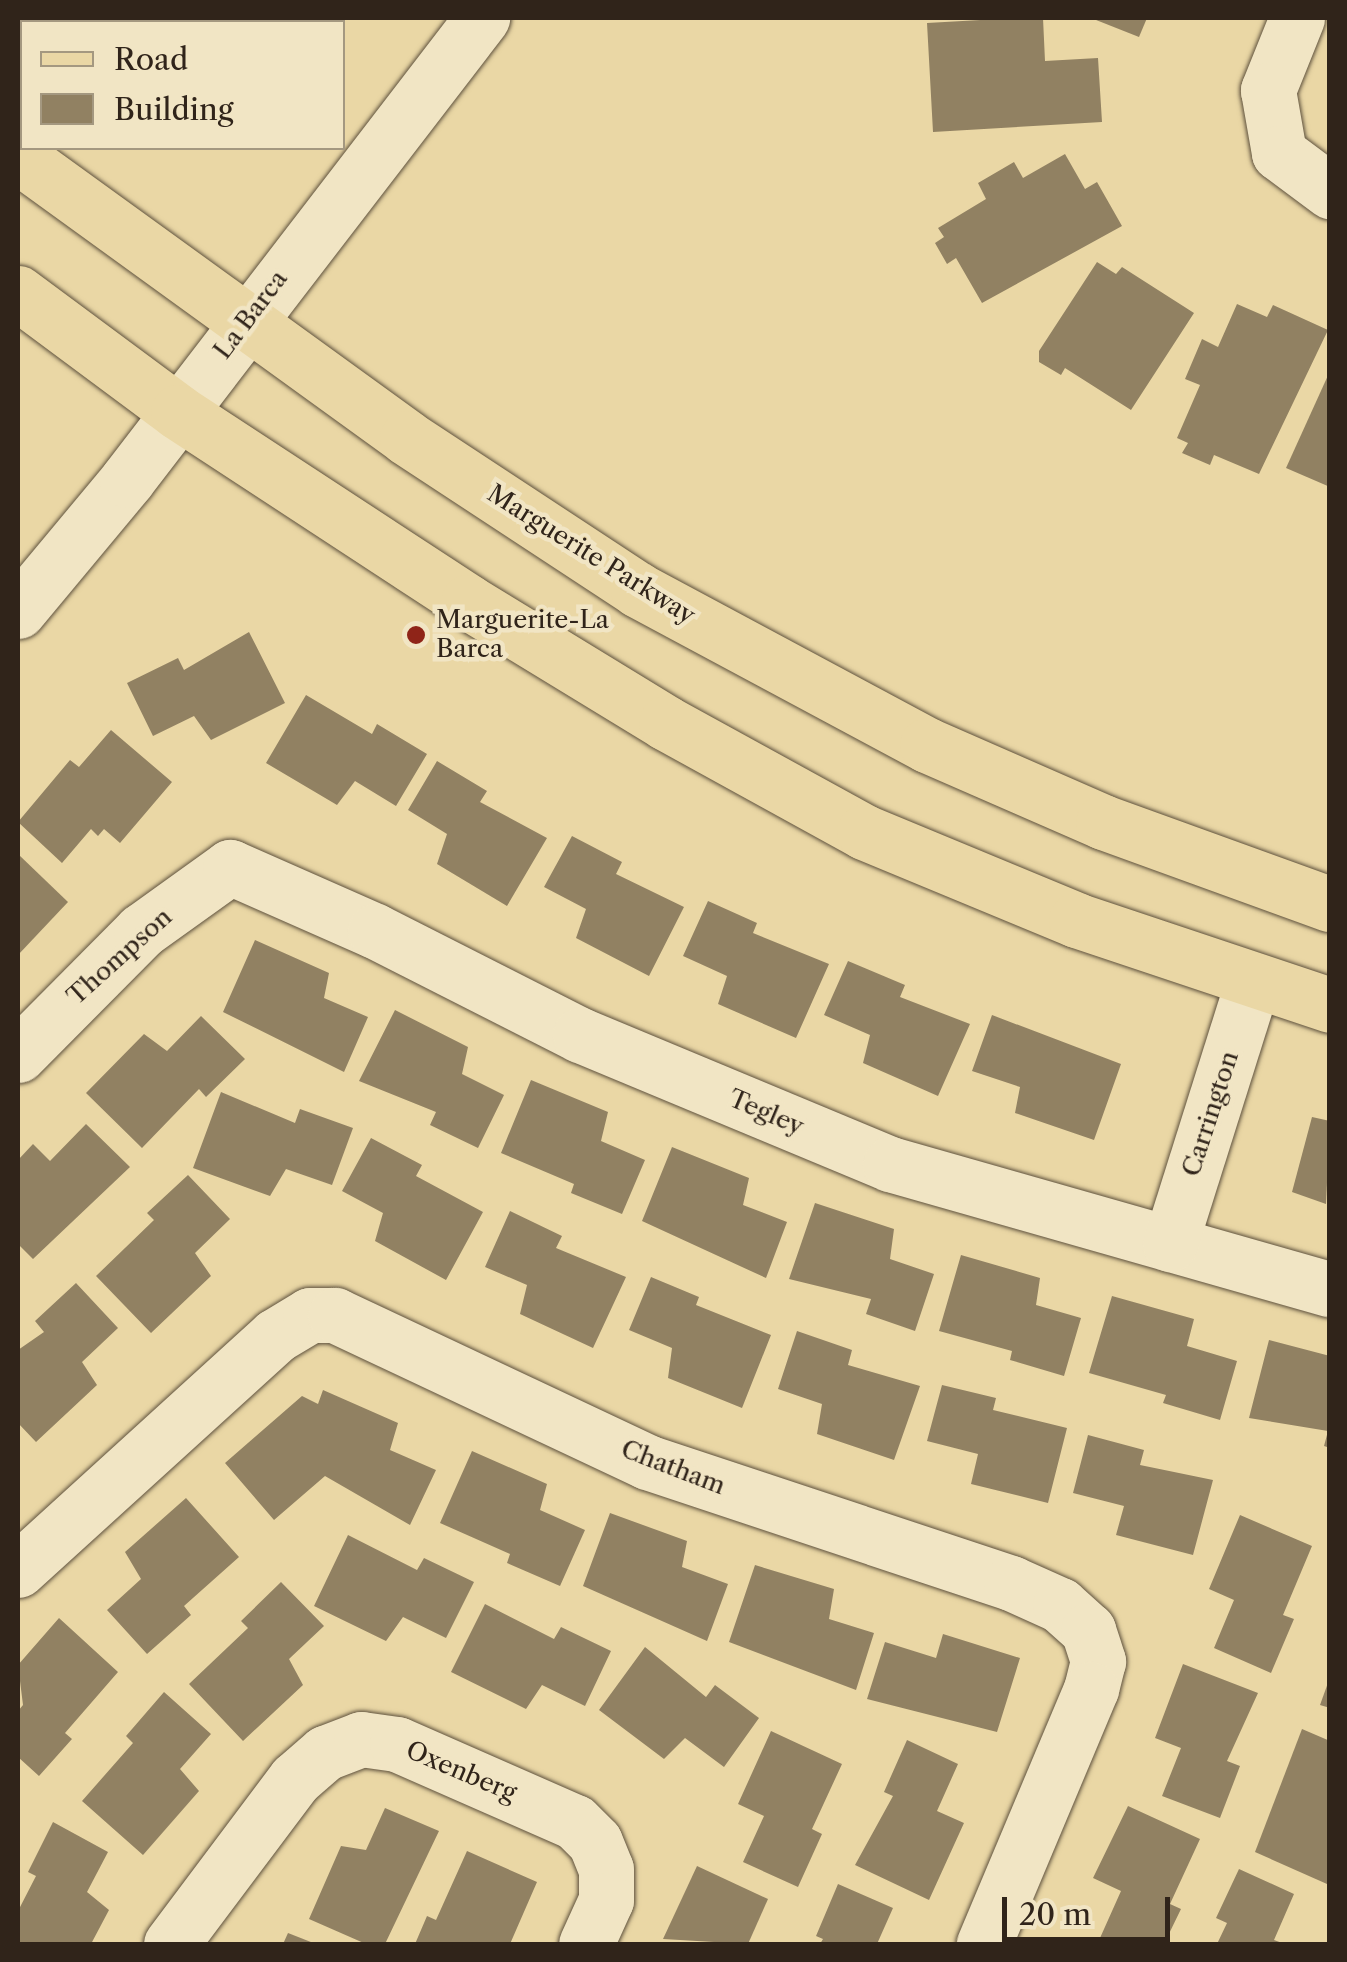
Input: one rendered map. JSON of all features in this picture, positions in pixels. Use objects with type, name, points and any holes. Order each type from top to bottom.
[{"type":"main road","name":"Marguerite Parkway","points":[[18,156],[406,438],[638,590],[927,745],[1103,822],[1330,904]]},
{"type":"main road","points":[[18,294],[178,412],[517,632],[864,832],[1076,920],[1252,984],[1330,1006]]},
{"type":"street","name":"La Barca","points":[[18,611],[178,412],[482,18]]},
{"type":"street","points":[[1297,18],[1268,90],[1279,152],[1330,192]]},
{"type":"street","name":"Thompson","points":[[18,1054],[141,931],[230,866]]},
{"type":"street","name":"Tegley","points":[[230,866],[375,931],[580,1035],[890,1164],[1330,1289]]},
{"type":"street","name":"Carrington","points":[[1170,1244],[1252,984]]},
{"type":"street","name":"Chatham","points":[[18,1570],[275,1336],[310,1315],[335,1314],[647,1462],[1011,1583],[1060,1605],[1088,1630],[1098,1661],[1091,1689],[984,1944]]},
{"type":"street","name":"Oxenberg","points":[[171,1944],[295,1779],[325,1753],[361,1739],[397,1744],[575,1822],[595,1842],[606,1869],[596,1922]]},
{"type":"building","points":[[1043,18],[1045,61],[1098,58],[1102,122],[933,132],[927,23]]},
{"type":"building","points":[[1091,18],[1147,18],[1139,37]]},
{"type":"building","points":[[1065,154],[1085,189],[1097,182],[1122,226],[982,303],[956,258],[947,264],[935,243],[944,237],[938,228],[986,199],[978,183],[1014,162],[1023,178]]},
{"type":"building","points":[[1097,262],[1116,274],[1122,267],[1194,313],[1131,410],[1065,368],[1061,375],[1039,362],[1039,351]]},
{"type":"building","points":[[1237,304],[1267,317],[1273,305],[1328,330],[1259,474],[1214,455],[1210,465],[1182,453],[1188,443],[1177,438],[1200,385],[1185,379],[1202,339],[1218,347]]},
{"type":"building","points":[[1330,371],[1330,487],[1286,468]]},
{"type":"building","points":[[249,632],[285,703],[211,740],[194,716],[153,736],[127,683],[178,658],[184,670]]},
{"type":"building","points":[[306,695],[372,734],[377,724],[427,754],[396,806],[355,781],[337,805],[266,763]]},
{"type":"building","points":[[111,730],[172,782],[120,843],[104,829],[98,836],[91,829],[62,863],[18,822],[70,760],[79,767]]},
{"type":"building","points":[[437,761],[487,791],[480,802],[547,838],[507,906],[437,864],[447,834],[408,810]]},
{"type":"building","points":[[572,836],[622,862],[616,874],[684,907],[649,976],[576,938],[586,909],[544,887]]},
{"type":"building","points":[[18,854],[68,902],[18,955]]},
{"type":"building","points":[[708,901],[757,923],[753,933],[829,964],[796,1038],[718,1004],[727,976],[683,956]]},
{"type":"building","points":[[255,940],[329,973],[324,998],[368,1017],[344,1072],[223,1012]]},
{"type":"building","points":[[848,961],[905,985],[900,997],[970,1024],[938,1096],[863,1063],[870,1035],[824,1015]]},
{"type":"building","points":[[395,1010],[468,1047],[462,1074],[504,1095],[478,1148],[430,1125],[436,1112],[359,1081]]},
{"type":"building","points":[[992,1015],[1121,1064],[1094,1140],[1015,1113],[1020,1087],[972,1071]]},
{"type":"building","points":[[201,1016],[245,1059],[206,1097],[199,1089],[142,1148],[86,1093],[144,1034],[167,1051]]},
{"type":"building","points":[[531,1080],[608,1112],[601,1141],[645,1160],[622,1214],[571,1193],[574,1184],[501,1153]]},
{"type":"building","points":[[221,1092],[295,1123],[300,1109],[353,1128],[332,1185],[286,1169],[270,1196],[193,1168]]},
{"type":"building","points":[[1312,1117],[1330,1121],[1326,1204],[1292,1192]]},
{"type":"building","points":[[86,1124],[130,1167],[33,1259],[18,1244],[18,1160],[33,1144],[50,1161]]},
{"type":"building","points":[[371,1138],[422,1165],[416,1176],[483,1212],[446,1280],[375,1241],[383,1213],[342,1191]]},
{"type":"building","points":[[672,1147],[749,1178],[743,1205],[787,1222],[766,1278],[642,1221]]},
{"type":"building","points":[[188,1175],[230,1219],[195,1253],[211,1276],[151,1333],[96,1276],[154,1220],[147,1213]]},
{"type":"building","points":[[815,1203],[894,1229],[890,1259],[934,1274],[915,1331],[866,1314],[871,1299],[789,1279]]},
{"type":"building","points":[[510,1211],[562,1236],[556,1248],[626,1277],[593,1348],[520,1314],[527,1285],[485,1267]]},
{"type":"building","points":[[961,1255],[1040,1278],[1036,1305],[1081,1318],[1064,1376],[1010,1360],[1012,1351],[939,1331]]},
{"type":"building","points":[[651,1277],[699,1297],[696,1305],[771,1335],[742,1408],[668,1378],[672,1348],[629,1330]]},
{"type":"building","points":[[76,1283],[118,1328],[82,1362],[97,1385],[36,1442],[18,1423],[18,1350],[44,1332],[35,1321]]},
{"type":"building","points":[[1112,1296],[1194,1319],[1187,1346],[1237,1361],[1220,1420],[1163,1403],[1166,1395],[1089,1373]]},
{"type":"building","points":[[797,1331],[852,1350],[848,1365],[920,1386],[894,1460],[817,1434],[822,1404],[778,1389]]},
{"type":"building","points":[[1269,1340],[1330,1356],[1330,1448],[1324,1446],[1328,1431],[1249,1418]]},
{"type":"building","points":[[942,1385],[996,1398],[993,1410],[1067,1428],[1048,1503],[971,1484],[978,1454],[927,1441]]},
{"type":"building","points":[[323,1390],[398,1423],[390,1450],[436,1470],[410,1525],[325,1476],[274,1520],[225,1463],[302,1396],[318,1404]]},
{"type":"building","points":[[1088,1435],[1144,1450],[1140,1465],[1213,1480],[1193,1555],[1116,1535],[1124,1506],[1073,1493]]},
{"type":"building","points":[[472,1451],[547,1484],[540,1510],[585,1530],[560,1586],[507,1563],[510,1554],[440,1523]]},
{"type":"building","points":[[186,1498],[239,1557],[184,1606],[191,1615],[147,1654],[107,1610],[141,1579],[125,1552]]},
{"type":"building","points":[[610,1513],[687,1541],[682,1567],[728,1584],[707,1641],[583,1586]]},
{"type":"building","points":[[1240,1515],[1312,1546],[1283,1615],[1294,1619],[1271,1673],[1214,1648],[1234,1600],[1209,1589]]},
{"type":"building","points":[[348,1535],[417,1570],[424,1558],[474,1582],[446,1638],[403,1617],[386,1641],[314,1606]]},
{"type":"building","points":[[755,1565],[834,1589],[829,1619],[874,1633],[856,1690],[729,1642]]},
{"type":"building","points":[[281,1582],[324,1626],[289,1659],[303,1685],[243,1741],[189,1684],[248,1628],[241,1621]]},
{"type":"building","points":[[485,1604],[554,1639],[561,1627],[611,1651],[585,1706],[542,1685],[526,1709],[451,1672]]},
{"type":"building","points":[[59,1618],[118,1672],[65,1733],[72,1739],[39,1776],[18,1757],[18,1711],[23,1705],[18,1665]]},
{"type":"building","points":[[943,1634],[1020,1658],[997,1732],[867,1699],[885,1642],[936,1658]]},
{"type":"building","points":[[645,1647],[706,1697],[715,1685],[759,1718],[724,1767],[685,1738],[664,1759],[599,1710]]},
{"type":"building","points":[[1183,1664],[1258,1693],[1227,1761],[1240,1766],[1220,1818],[1162,1796],[1181,1748],[1155,1738]]},
{"type":"building","points":[[1330,1680],[1330,1708],[1320,1705]]},
{"type":"building","points":[[164,1692],[211,1734],[180,1769],[199,1791],[143,1855],[82,1801],[133,1743],[126,1736]]},
{"type":"building","points":[[1302,1729],[1330,1741],[1327,1884],[1255,1852]]},
{"type":"building","points":[[771,1731],[842,1764],[812,1829],[822,1834],[798,1887],[743,1862],[764,1816],[738,1804]]},
{"type":"building","points":[[907,1740],[958,1764],[937,1811],[964,1823],[929,1900],[855,1865],[893,1796],[884,1792]]},
{"type":"building","points":[[1128,1806],[1200,1839],[1170,1904],[1181,1909],[1164,1944],[1115,1944],[1100,1938],[1121,1891],[1093,1878]]},
{"type":"building","points":[[385,1808],[439,1831],[385,1944],[366,1944],[309,1919],[341,1846],[366,1850]]},
{"type":"building","points":[[53,1822],[108,1852],[87,1892],[109,1910],[91,1944],[18,1944],[18,1911],[36,1876],[28,1872]]},
{"type":"building","points":[[467,1851],[537,1882],[510,1944],[415,1944],[427,1916],[436,1920]]},
{"type":"building","points":[[697,1866],[768,1899],[748,1944],[663,1939]]},
{"type":"building","points":[[1239,1869],[1294,1894],[1274,1940],[1285,1944],[1217,1944],[1227,1923],[1216,1918]]},
{"type":"building","points":[[838,1884],[893,1908],[877,1944],[820,1944],[823,1939],[816,1936]]},
{"type":"building","points":[[288,1933],[316,1944],[283,1944]]},
{"type":"place","name":"Marguerite-La Barca","points":[[416,635]]}]
